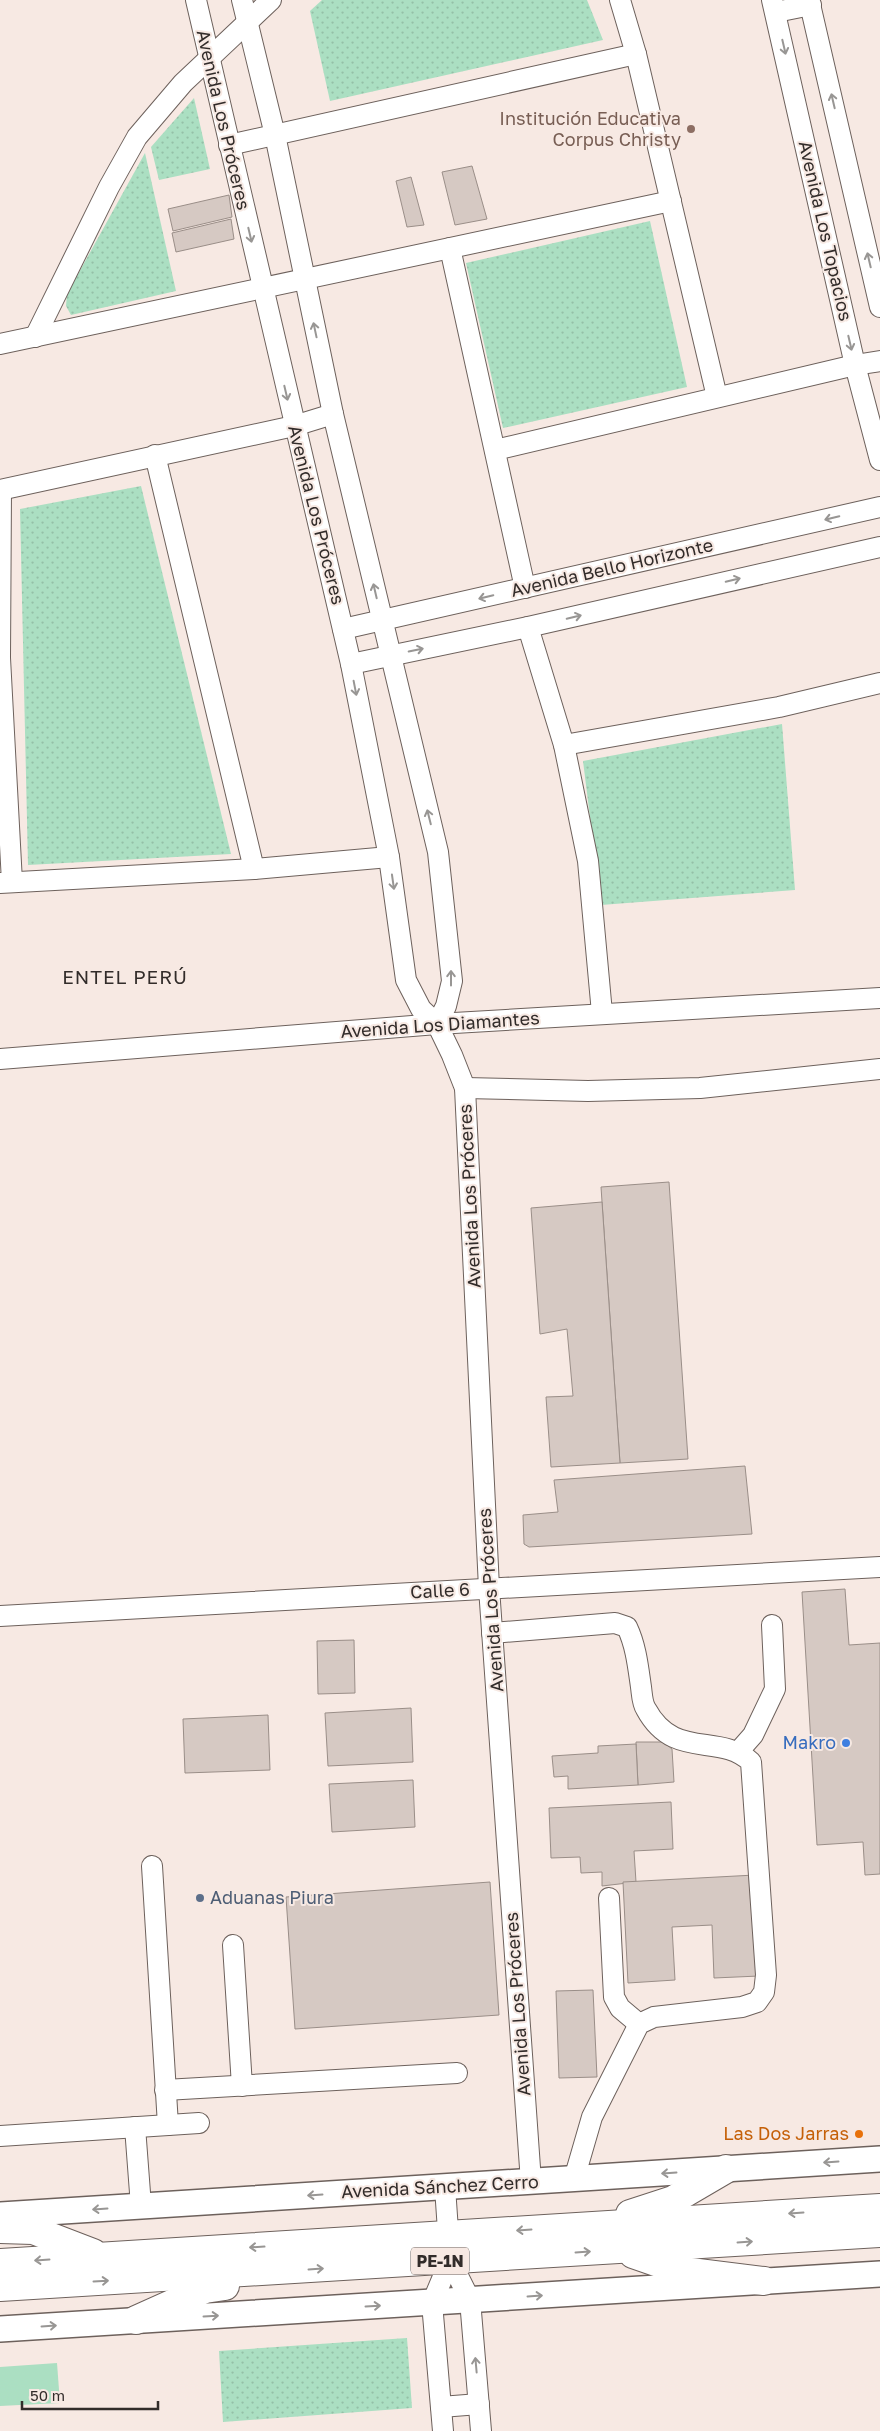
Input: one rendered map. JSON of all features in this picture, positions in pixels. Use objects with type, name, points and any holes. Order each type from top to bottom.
[{"type":"highway","points":[[581,2226],[674,2200],[726,2169]]},
{"type":"highway","name":"PE-1N","points":[[0,2287],[281,2271],[450,2248],[581,2226],[880,2208]]},
{"type":"highway","points":[[0,2229],[33,2230],[101,2256]]},
{"type":"highway","name":"PE-1N","points":[[0,2263],[101,2256],[450,2248],[620,2250],[880,2233]]},
{"type":"highway","points":[[620,2250],[682,2271],[764,2281]]},
{"type":"highway","points":[[136,2320],[205,2289],[252,2283],[281,2271]]},
{"type":"main road","name":"Avenida Sánchez Cerro","points":[[0,2215],[880,2159]]},
{"type":"main road","points":[[0,2329],[880,2274]]},
{"type":"street","name":"Avenida Los Próceres","points":[[196,0],[351,664],[389,857],[406,980],[422,1009],[437,1024],[465,1088],[489,1588],[531,2182]]},
{"type":"street","points":[[242,0],[275,135],[333,414],[438,852],[452,981],[446,1006],[437,1024]]},
{"type":"street","points":[[35,337],[109,187],[138,137],[183,83],[271,0]]},
{"type":"street","points":[[620,0],[636,54],[717,397]]},
{"type":"street","points":[[774,6],[810,2]]},
{"type":"street","name":"Avenida Los Topacios","points":[[810,2],[880,307]]},
{"type":"street","name":"Avenida Los Topacios","points":[[774,6],[855,365],[880,460]]},
{"type":"street","points":[[229,145],[636,54]]},
{"type":"street","points":[[0,344],[262,288],[304,281],[671,201]]},
{"type":"street","points":[[450,248],[525,588]]},
{"type":"street","points":[[495,450],[855,365],[880,361]]},
{"type":"street","points":[[333,414],[294,426],[0,490],[0,658],[6,882],[254,869],[389,857]]},
{"type":"street","points":[[155,455],[254,869]]},
{"type":"street","name":"Avenida Bello Horizonte","points":[[343,629],[880,507]]},
{"type":"street","points":[[351,664],[528,627],[880,547]]},
{"type":"street","points":[[528,627],[564,745],[588,860],[602,1013]]},
{"type":"street","points":[[564,745],[779,706],[880,683]]},
{"type":"street","name":"Avenida Los Diamantes","points":[[0,1059],[437,1024],[880,998]]},
{"type":"street","points":[[465,1088],[588,1091],[700,1088],[880,1070]]},
{"type":"street","name":"Calle 6","points":[[0,1616],[880,1567]]},
{"type":"street","points":[[492,1633],[616,1623],[627,1627],[634,1640],[644,1708],[658,1727],[676,1740],[738,1752],[751,1762],[766,1975],[764,1992],[757,2002],[742,2007],[654,2017],[639,2024],[592,2117],[574,2179]]},
{"type":"street","points":[[738,1752],[752,1735],[775,1689],[772,1624]]},
{"type":"street","points":[[152,1866],[168,2125]]},
{"type":"street","points":[[609,1898],[614,1997],[620,2008],[639,2024]]},
{"type":"street","points":[[233,1945],[242,2086]]},
{"type":"street","points":[[165,2090],[457,2073]]},
{"type":"street","points":[[0,2136],[199,2123]]},
{"type":"street","points":[[135,2128],[141,2206]]},
{"type":"street","points":[[445,2187],[450,2248],[470,2300],[482,2431]]},
{"type":"street","points":[[443,2431],[432,2303],[450,2248]]},
{"type":"street","points":[[441,2407],[479,2404]]},
{"type":"green space","points":[[322,0],[587,0],[603,40],[330,101],[310,11]]},
{"type":"green space","points":[[194,98],[210,169],[159,180],[151,147]]},
{"type":"green space","points":[[145,153],[176,291],[71,315],[66,306],[67,294]]},
{"type":"green space","points":[[650,221],[687,387],[503,428],[466,263]]},
{"type":"green space","points":[[141,486],[231,854],[28,865],[20,509]]},
{"type":"green space","points":[[782,724],[795,890],[601,905],[583,761]]},
{"type":"green space","points":[[407,2338],[412,2408],[223,2422],[219,2351]]},
{"type":"green space","points":[[57,2363],[60,2403],[0,2406],[0,2367]]},
{"type":"building","points":[[472,166],[487,219],[455,225],[442,172]]},
{"type":"building","points":[[411,177],[424,225],[407,227],[396,181]]},
{"type":"building","points":[[229,195],[232,217],[173,231],[168,209]]},
{"type":"building","points":[[231,219],[234,239],[176,252],[172,233]]},
{"type":"building","points":[[669,1182],[688,1459],[620,1463],[601,1187]]},
{"type":"building","points":[[602,1202],[620,1463],[551,1467],[546,1397],[573,1396],[567,1329],[540,1334],[531,1208]]},
{"type":"building","points":[[745,1466],[752,1534],[529,1547],[524,1544],[523,1515],[558,1512],[554,1480]]},
{"type":"building","name":"Makro","points":[[845,1589],[849,1645],[880,1643],[880,1874],[865,1875],[863,1842],[817,1845],[802,1592]]},
{"type":"building","points":[[354,1640],[355,1693],[318,1694],[317,1641]]},
{"type":"building","points":[[411,1708],[413,1762],[328,1766],[325,1713]]},
{"type":"building","points":[[268,1715],[270,1770],[185,1773],[183,1719]]},
{"type":"building","points":[[636,1742],[663,1742],[672,1749],[674,1782],[638,1785]]},
{"type":"building","points":[[636,1744],[638,1785],[568,1789],[568,1776],[554,1777],[552,1756],[598,1753],[598,1746]]},
{"type":"building","points":[[413,1780],[415,1827],[332,1832],[329,1784]]},
{"type":"building","points":[[671,1802],[673,1849],[634,1851],[636,1882],[602,1886],[602,1872],[581,1873],[580,1857],[551,1858],[549,1808]]},
{"type":"building","points":[[755,1875],[759,1976],[714,1978],[712,1925],[672,1927],[675,1980],[628,1983],[623,1882]]},
{"type":"building","points":[[490,1882],[499,2015],[295,2029],[286,1897]]},
{"type":"building","points":[[593,1990],[597,2077],[559,2078],[556,1991]]},
{"type":"place","name":"Institución Educativa Corpus Christy","points":[[691,129]]},
{"type":"place","name":"Makro","points":[[846,1743]]},
{"type":"place","name":"Aduanas Piura","points":[[200,1898]]},
{"type":"place","name":"Las Dos Jarras","points":[[859,2134]]},
{"type":"district","name":"ENTEL PERÚ","points":[[125,977]]}]
